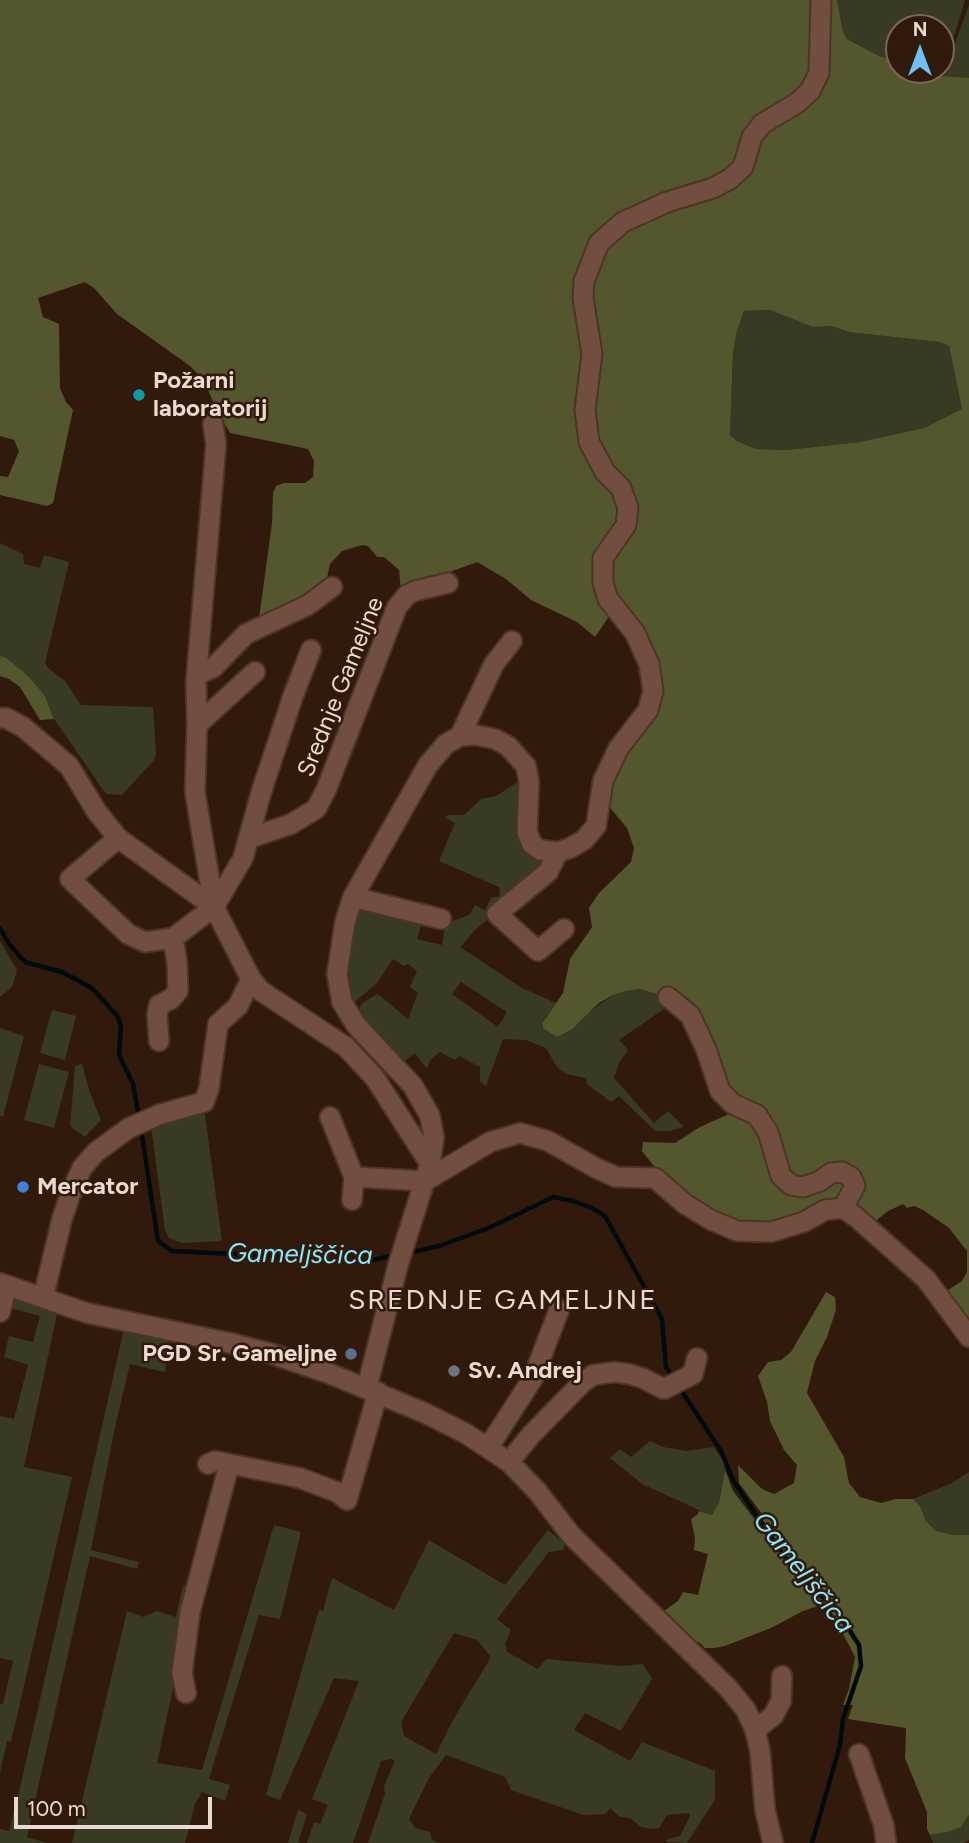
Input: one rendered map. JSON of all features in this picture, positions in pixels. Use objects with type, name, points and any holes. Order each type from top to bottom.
[{"type":"street","points":[[208,1464],[215,1461],[300,1478],[337,1492],[347,1500],[398,1265],[427,1172],[434,1137],[430,1116],[414,1086],[356,1025],[342,1002],[337,974],[339,949],[353,897],[428,765],[446,744],[460,736],[476,735],[495,739],[508,746],[526,766],[529,782],[527,832],[532,844],[540,850],[558,852],[584,840],[596,827],[603,781],[618,749],[648,710],[653,691],[649,664],[635,632],[608,599],[603,583],[603,558],[626,524],[628,508],[621,488],[605,472],[589,442],[585,410],[592,354],[583,299],[584,281],[599,243],[623,222],[667,202],[713,188],[730,179],[743,167],[752,137],[762,124],[797,103],[810,91],[819,73],[821,0]]},
{"type":"street","points":[[213,424],[216,444],[198,635],[195,792],[214,907],[251,979],[261,991],[346,1048],[375,1078],[427,1172]]},
{"type":"street","name":"Srednje Gameljne","points":[[250,838],[290,824],[316,809],[324,795],[397,607],[407,595],[415,591],[447,583]]},
{"type":"street","name":"Srednje Gameljne","points":[[197,675],[214,667],[246,634],[308,605],[332,587]]},
{"type":"street","points":[[460,736],[494,664],[512,641]]},
{"type":"street","name":"Srednje Gameljne","points":[[214,907],[243,858],[261,793],[311,650]]},
{"type":"street","points":[[197,725],[255,672]]},
{"type":"street","points":[[0,718],[6,718],[23,727],[69,766],[97,812],[118,838],[214,907]]},
{"type":"street","points":[[118,838],[70,878],[128,934],[145,942],[173,938],[214,907]]},
{"type":"street","points":[[558,852],[548,872],[497,914],[538,951],[564,929]]},
{"type":"street","points":[[353,897],[441,919]]},
{"type":"street","points":[[159,1041],[159,1005],[171,999],[178,991],[173,938]]},
{"type":"street","points":[[43,1298],[62,1219],[82,1168],[96,1152],[129,1128],[160,1114],[204,1102],[209,1088],[218,1024],[238,1006],[251,979]]},
{"type":"street","points":[[668,997],[690,1015],[706,1049],[720,1091],[733,1104],[757,1115],[768,1132],[781,1176],[791,1185],[803,1187],[820,1181],[831,1173],[842,1172],[851,1177],[855,1186],[843,1208]]},
{"type":"street","points":[[330,1117],[354,1177],[352,1200]]},
{"type":"street","points":[[354,1177],[427,1172],[490,1142],[520,1133],[548,1141],[616,1177],[655,1178],[685,1204],[711,1220],[737,1231],[771,1232],[804,1222],[825,1210],[843,1208],[926,1279],[969,1337]]},
{"type":"street","points":[[0,1312],[3,1284],[110,1319],[269,1353],[372,1390],[435,1418],[509,1462],[537,1491],[571,1535],[737,1697],[755,1730],[760,1751],[765,1810],[773,1843]]},
{"type":"street","points":[[488,1448],[533,1378],[559,1310]]},
{"type":"street","points":[[509,1462],[531,1434],[593,1375],[614,1372],[629,1374],[664,1389],[693,1374],[697,1358]]},
{"type":"street","points":[[186,1693],[182,1673],[190,1612],[229,1465]]},
{"type":"street","points":[[755,1730],[773,1716],[780,1702],[782,1676]]},
{"type":"street","points":[[859,1754],[884,1826],[886,1843]]},
{"type":"green space","points":[[0,0],[815,0],[811,74],[738,166],[595,240],[585,355],[605,484],[616,502],[616,520],[595,557],[610,615],[595,637],[577,622],[531,600],[506,579],[477,562],[401,590],[399,570],[384,557],[377,557],[368,546],[362,545],[342,551],[330,564],[326,583],[290,610],[259,619],[272,523],[273,493],[276,486],[284,483],[305,483],[313,477],[314,461],[308,449],[230,433],[204,380],[190,366],[117,314],[95,289],[85,282],[38,298],[43,317],[59,324],[60,388],[73,410],[53,503],[47,506],[0,495],[0,476],[8,477],[19,451],[14,440],[0,436]]},
{"type":"green space","points":[[827,0],[837,0],[843,32],[847,39],[885,58],[885,84],[955,84],[955,77],[969,78],[969,1330],[949,1301],[948,1290],[962,1281],[967,1272],[967,1251],[949,1228],[923,1210],[914,1206],[907,1208],[903,1204],[888,1211],[872,1224],[856,1208],[807,1213],[749,1228],[702,1210],[671,1182],[665,1172],[657,1170],[642,1151],[643,1142],[675,1143],[700,1127],[731,1113],[706,1044],[660,995],[640,989],[626,991],[599,1003],[572,1029],[557,1037],[543,1028],[543,1022],[563,993],[570,959],[592,927],[589,908],[599,893],[631,862],[634,848],[627,828],[607,804],[609,784],[657,694],[614,597],[609,559],[631,526],[593,433],[589,285],[603,252],[632,228],[664,211],[715,195],[757,140],[814,94]],"holes":[[[770,310],[813,327],[832,326],[848,332],[939,342],[949,346],[962,409],[924,428],[860,442],[786,450],[756,449],[730,435],[733,353],[744,311]]]},
{"type":"green space","points":[[837,0],[965,0],[955,33],[955,14],[885,14],[885,58],[847,39],[843,32]]},
{"type":"green space","points":[[969,5],[969,78],[955,77],[955,43]]},
{"type":"green space","points":[[770,310],[813,327],[832,326],[848,332],[939,342],[949,346],[962,409],[924,428],[860,442],[786,450],[756,449],[737,441],[730,435],[733,353],[737,331],[744,311]]},
{"type":"green space","points":[[0,543],[23,554],[24,564],[40,568],[44,555],[69,562],[45,663],[66,682],[81,705],[153,707],[156,753],[154,760],[122,795],[106,794],[54,719],[45,696],[5,657],[0,656]]},
{"type":"green space","points":[[0,656],[28,676],[45,696],[54,719],[40,720],[20,687],[0,676]]},
{"type":"green space","points":[[524,778],[521,816],[547,860],[548,868],[476,929],[460,947],[522,988],[556,1003],[543,1021],[543,1028],[588,1013],[613,995],[626,991],[640,989],[660,995],[658,1001],[664,1009],[619,1040],[628,1050],[620,1061],[614,1078],[654,1123],[668,1111],[684,1127],[655,1131],[619,1096],[611,1102],[587,1084],[586,1078],[566,1074],[557,1067],[546,1048],[526,1040],[503,1039],[486,1086],[480,1082],[480,1067],[459,1056],[455,1060],[440,1052],[430,1060],[427,1069],[415,1053],[405,1061],[373,1034],[358,1014],[365,1001],[378,994],[408,1019],[418,993],[410,987],[417,971],[408,964],[404,966],[393,959],[377,983],[351,1005],[343,983],[355,904],[422,922],[417,939],[442,945],[445,927],[450,922],[469,915],[475,905],[485,910],[492,897],[498,897],[499,887],[439,861],[455,823],[445,818],[448,815],[464,815],[481,799],[496,796]],"holes":[[[461,982],[507,1012],[498,1027],[452,994]]]},
{"type":"green space","points":[[0,941],[17,970],[12,987],[0,997]]},
{"type":"green space","points":[[52,1010],[76,1016],[65,1060],[40,1053]]},
{"type":"green space","points":[[0,1028],[24,1036],[3,1117],[0,1116]]},
{"type":"green space","points":[[39,1064],[69,1072],[54,1128],[24,1120]]},
{"type":"green space","points":[[82,1064],[101,1120],[85,1137],[70,1126],[75,1066]]},
{"type":"green space","points":[[204,1108],[222,1241],[182,1243],[169,1238],[165,1230],[151,1126]]},
{"type":"green space","points":[[826,1292],[835,1297],[836,1310],[815,1361],[807,1393],[844,1457],[849,1483],[860,1497],[881,1503],[896,1499],[913,1499],[920,1506],[926,1521],[936,1531],[969,1535],[969,1815],[961,1827],[947,1832],[930,1835],[927,1829],[927,1812],[905,1758],[906,1728],[848,1719],[853,1705],[843,1705],[855,1657],[827,1603],[803,1611],[771,1628],[715,1648],[705,1648],[699,1642],[692,1646],[661,1613],[678,1601],[683,1592],[698,1595],[708,1554],[694,1550],[695,1538],[691,1519],[699,1511],[712,1515],[719,1503],[725,1470],[733,1491],[758,1524],[765,1518],[739,1483],[738,1465],[762,1489],[774,1494],[794,1483],[797,1465],[784,1450],[770,1421],[758,1376],[768,1362],[781,1360],[791,1352]]},
{"type":"green space","points":[[11,1297],[58,1310],[24,1467],[72,1477],[11,1742],[7,1741],[0,1773],[0,1704],[3,1704],[13,1661],[0,1658],[0,1416],[14,1419],[28,1365],[4,1357],[9,1336],[33,1342],[40,1316],[7,1307]]},
{"type":"green space","points":[[124,1329],[170,1341],[165,1372],[130,1364],[91,1550],[139,1562],[137,1569],[90,1556],[27,1837],[47,1843],[0,1843],[0,1829],[9,1831],[19,1792]]},
{"type":"green space","points":[[650,1441],[663,1447],[686,1451],[714,1447],[724,1463],[725,1470],[719,1503],[712,1516],[642,1484],[610,1458],[620,1449],[631,1457]]},
{"type":"green space","points":[[969,1472],[969,1535],[936,1531],[926,1521],[920,1506],[913,1499],[952,1483]]},
{"type":"green space","points":[[274,1525],[301,1532],[280,1619],[259,1615],[209,1779],[230,1785],[225,1801],[202,1792],[195,1804],[185,1843],[72,1843],[127,1611],[144,1617],[156,1611],[176,1617],[183,1585],[194,1591],[157,1763],[202,1770]]},
{"type":"green space","points":[[548,1530],[565,1544],[563,1550],[549,1552],[497,1619],[511,1630],[505,1644],[507,1652],[538,1669],[546,1659],[620,1666],[643,1664],[652,1679],[621,1731],[585,1713],[574,1730],[630,1761],[642,1742],[715,1771],[715,1800],[687,1843],[666,1842],[680,1836],[689,1813],[667,1815],[659,1828],[653,1829],[641,1827],[630,1818],[620,1817],[610,1808],[606,1814],[583,1815],[511,1790],[505,1777],[446,1755],[429,1778],[409,1819],[415,1828],[430,1832],[432,1840],[439,1843],[368,1843],[385,1794],[384,1786],[395,1761],[391,1759],[381,1761],[353,1843],[307,1843],[314,1822],[320,1824],[328,1805],[312,1799],[359,1681],[334,1678],[280,1800],[266,1795],[319,1610],[323,1611],[332,1578],[394,1610],[429,1540],[505,1585]],"holes":[[[454,1633],[477,1640],[491,1657],[436,1754],[404,1736],[401,1722]]]},
{"type":"green space","points":[[298,1810],[307,1814],[298,1842],[300,1843],[288,1843]]},
{"type":"green space","points":[[969,1815],[969,1840],[964,1843],[933,1843],[930,1835],[961,1827]]},
{"type":"waterway","name":"Gameljščica","points":[[0,928],[9,944],[25,962],[62,972],[92,988],[118,1017],[121,1026],[119,1055],[133,1084],[139,1117]]},
{"type":"waterway","name":"Gameljščica","points":[[141,1129],[158,1241],[172,1251],[294,1257],[329,1262],[363,1262],[396,1255]]},
{"type":"waterway","name":"Gameljščica","points":[[408,1253],[439,1246],[489,1228],[553,1197],[592,1208],[605,1216],[662,1319],[666,1367],[672,1377]]},
{"type":"waterway","name":"Gameljščica","points":[[679,1387],[721,1451],[734,1482],[785,1557],[813,1591],[832,1603],[859,1645],[861,1666],[843,1719],[840,1745],[812,1843]]},
{"type":"place","name":"Požarni laboratorij","points":[[139,395]]},
{"type":"place","name":"Mercator","points":[[23,1187]]},
{"type":"place","name":"PGD Sr. Gameljne","points":[[351,1354]]},
{"type":"place","name":"Sv. Andrej","points":[[454,1371]]},
{"type":"district","name":"SREDNJE GAMELJNE","points":[[503,1301]]}]
